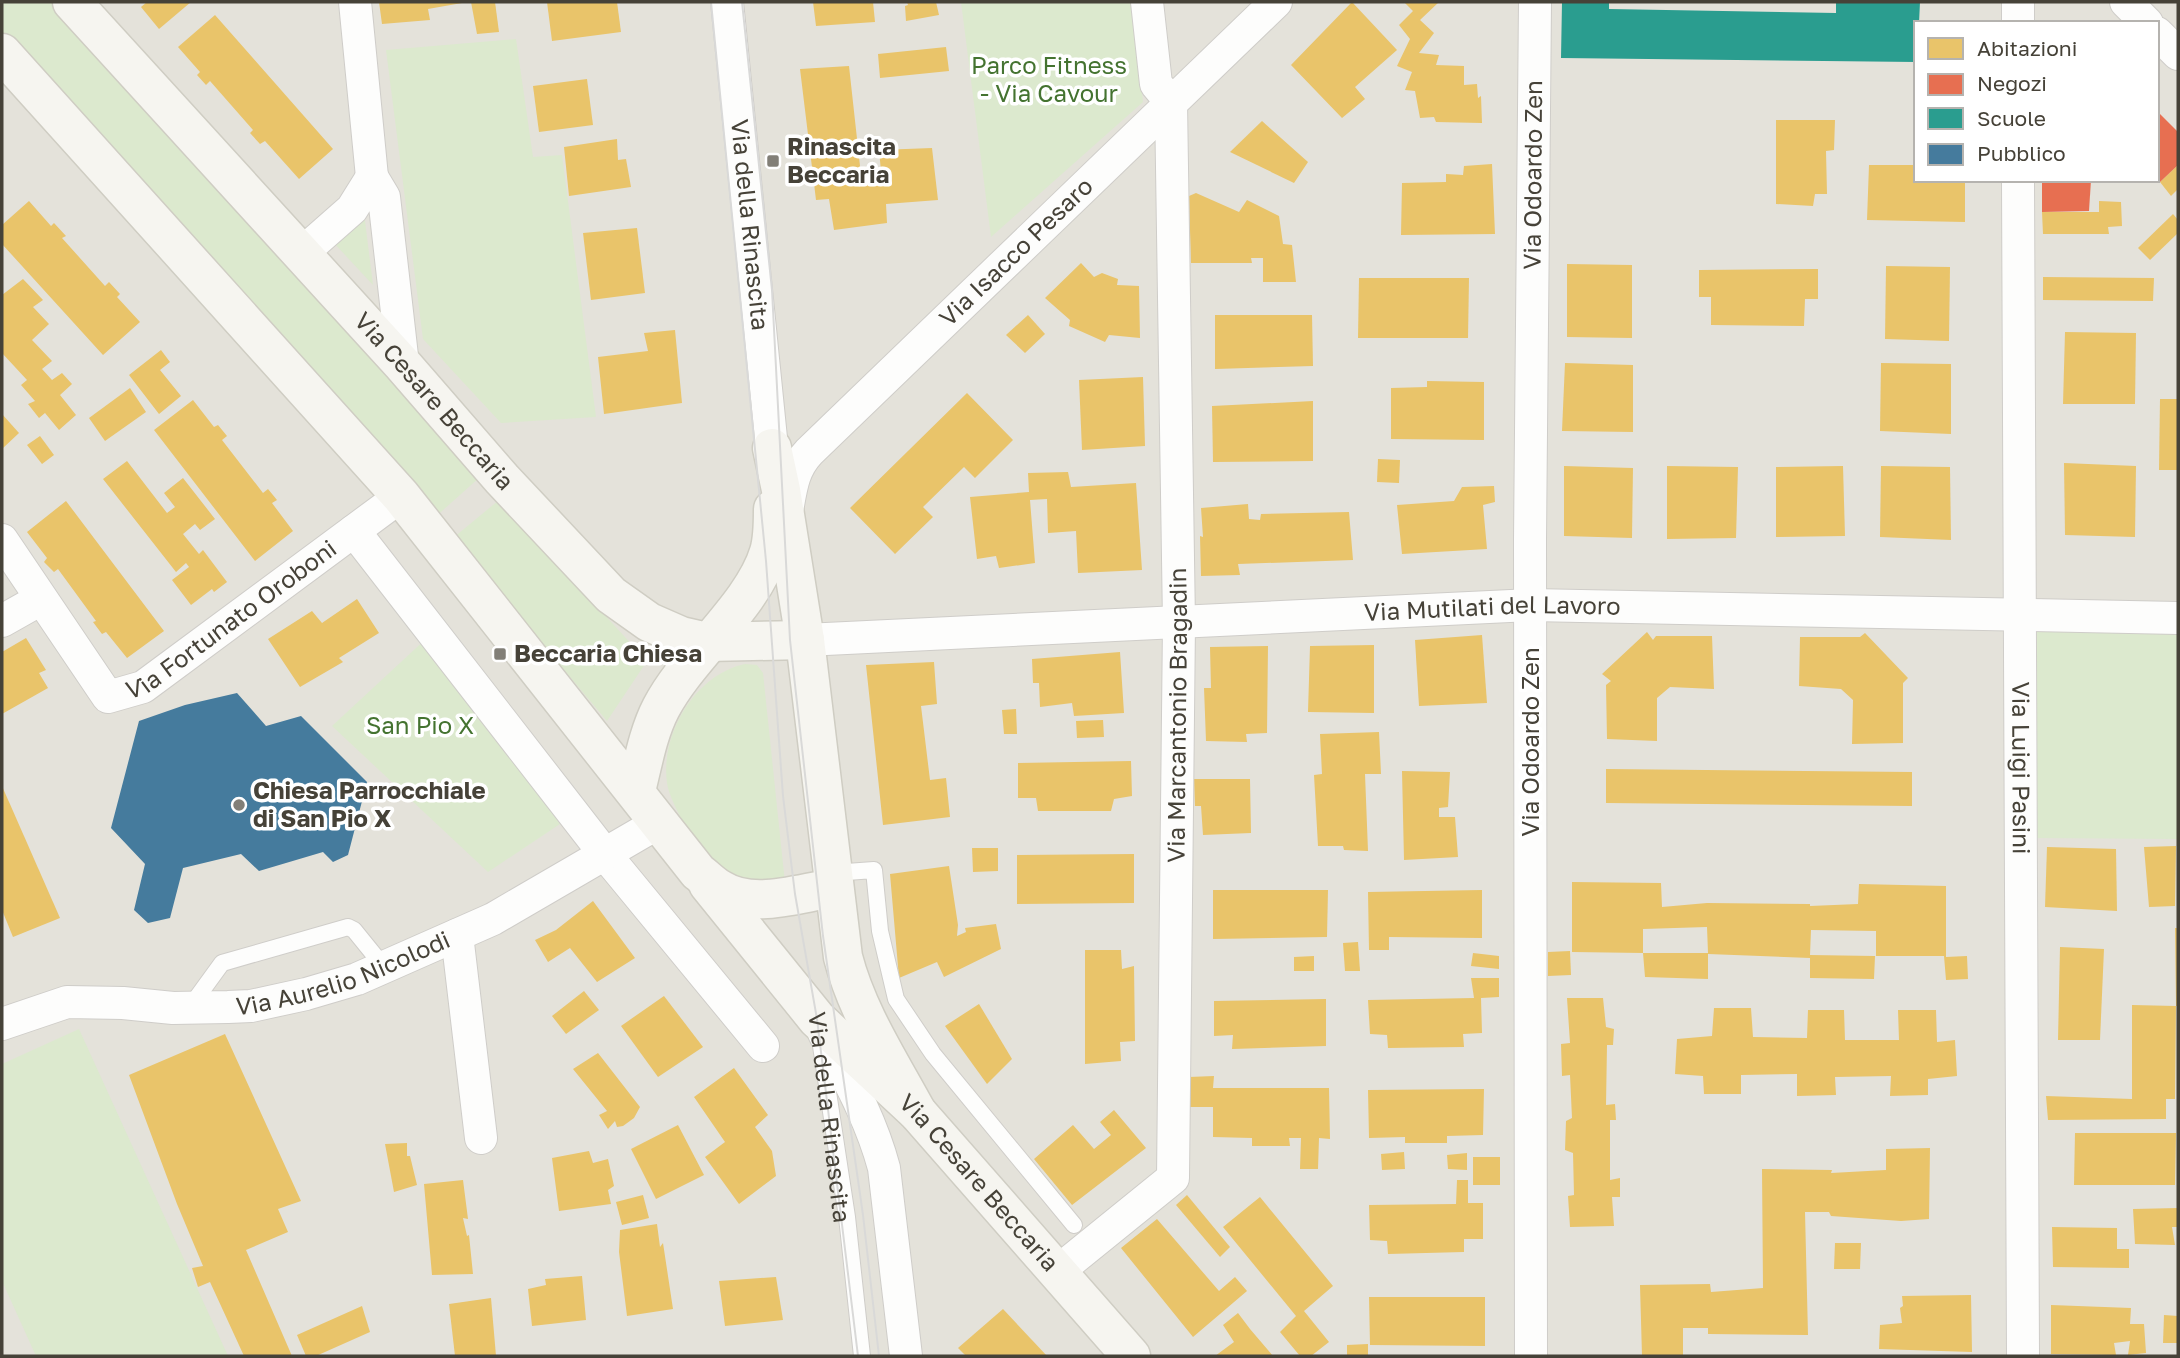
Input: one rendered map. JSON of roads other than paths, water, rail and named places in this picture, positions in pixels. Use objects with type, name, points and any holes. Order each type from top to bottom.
[{"type":"street","name":"Via Cesare Beccaria","points":[[72,2],[403,365],[502,479],[611,595],[649,622],[681,636],[707,642],[805,640]]},
{"type":"street","points":[[355,2],[372,177],[384,197],[403,365]]},
{"type":"street","name":"Via della Rinascita","points":[[727,2],[772,448],[805,640],[843,957],[852,986],[880,1007],[917,1112]]},
{"type":"street","points":[[1147,2],[1156,84],[1171,102]]},
{"type":"street","name":"Via Isacco Pesaro","points":[[785,518],[793,476],[800,461],[1276,2]]},
{"type":"street","name":"Via Odoardo Zen","points":[[1531,1356],[1531,605],[1535,2]]},
{"type":"street","points":[[2018,2],[2018,21]]},
{"type":"street","points":[[2126,2],[2145,21]]},
{"type":"street","points":[[2159,35],[2178,54]]},
{"type":"street","points":[[2,53],[401,496],[636,790],[698,872],[718,888],[749,899],[771,898],[833,881]]},
{"type":"street","name":"Via Marcantonio Bragadin","points":[[1057,1272],[1173,1178],[1179,623],[1171,102]]},
{"type":"street","points":[[302,253],[352,209],[372,177]]},
{"type":"street","name":"Via Luigi Pasini","points":[[2018,182],[2023,1356]]},
{"type":"street","points":[[636,790],[654,723],[661,708],[707,642],[754,584],[766,561],[773,518],[772,448]]},
{"type":"street","name":"Via Fortunato Oroboni","points":[[2,540],[108,697],[144,687],[401,496]]},
{"type":"street","points":[[354,531],[604,853],[763,1046]]},
{"type":"street","points":[[2,621],[41,599]]},
{"type":"street","name":"Via Mutilati del Lavoro","points":[[805,640],[1531,605],[2178,618]]},
{"type":"street","name":"Via Aurelio Nicolodi","points":[[2,1024],[67,1002],[123,1003],[173,1008],[228,1007],[268,1003],[357,979],[493,919],[658,822]]},
{"type":"street","name":"Via Cesare Beccaria","points":[[698,872],[817,1019],[917,1112],[1131,1356]]},
{"type":"street","points":[[457,935],[481,1138]]},
{"type":"street","name":"Via della Rinascita","points":[[817,1019],[864,1110],[878,1144],[884,1168],[906,1356]]},
{"type":"lane","points":[[190,1007],[222,963],[348,928],[354,930],[384,967]]},
{"type":"lane","points":[[880,1007],[933,1054],[1074,1225]]},
{"type":"lane","name":"Via della Rinascita","points":[[817,1019],[847,1217],[862,1356]]},
{"type":"tram line","points":[[711,2],[766,561],[783,796],[795,894],[817,1019],[858,1356]]},
{"type":"tram line","points":[[742,2],[772,290],[790,640],[823,936],[863,1215],[879,1356]]},
{"type":"place","name":"Rinascita Beccaria","points":[[773,161]]},
{"type":"place","name":"Beccaria Chiesa","points":[[500,654]]},
{"type":"place","name":"Chiesa Parrocchiale di San Pio X","points":[[239,805]]},
{"type":"park label","name":"Parco Fitness - Via Cavour","points":[[1049,80]]},
{"type":"park label","name":"San Pio X","points":[[420,726]]}]
